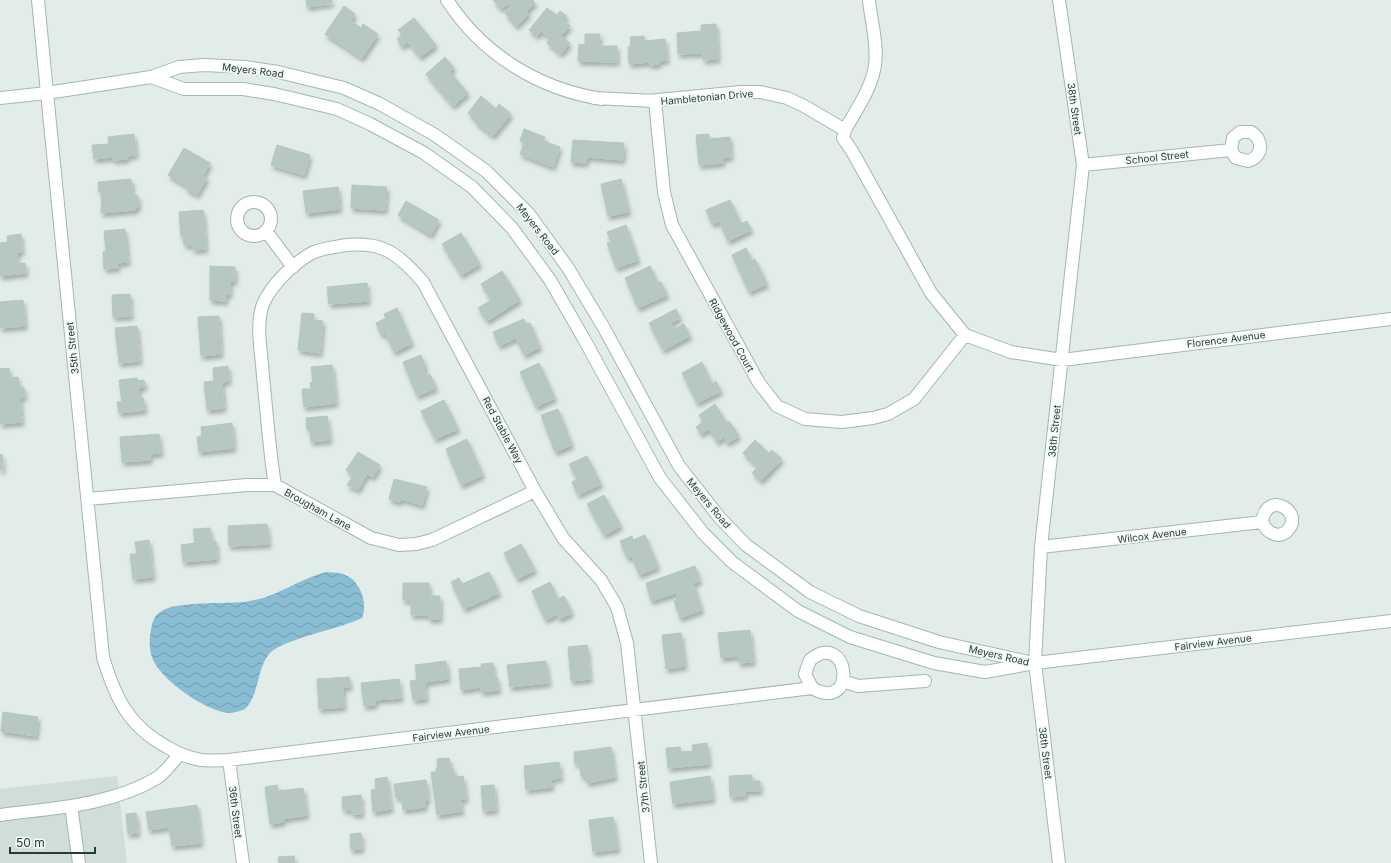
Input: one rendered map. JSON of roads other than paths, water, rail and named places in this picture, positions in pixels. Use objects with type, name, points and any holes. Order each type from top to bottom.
[{"type":"street","name":"35th Street","points":[[38,0],[103,657],[116,694]]},
{"type":"street","points":[[448,0],[462,20],[488,48],[515,67],[546,84],[571,93],[594,98],[655,101]]},
{"type":"street","points":[[869,0],[875,50],[874,69],[870,83],[845,130],[843,138],[852,151],[924,281],[939,303],[965,335],[1011,352],[1062,360]]},
{"type":"street","name":"38th Street","points":[[1059,0],[1083,165],[1041,547],[1034,663],[1059,863]]},
{"type":"street","name":"Meyers Road","points":[[0,98],[47,93],[151,77],[179,67],[204,65],[245,67],[278,72],[344,88],[380,104],[435,135],[486,171],[529,214],[568,268],[600,321],[679,466],[720,518],[746,545],[810,592],[859,616],[939,642],[1034,663]]},
{"type":"street","name":"Meyers Road","points":[[151,77],[184,88],[243,89],[274,94],[337,109],[370,124],[424,153],[472,188],[512,228],[550,280],[660,478],[703,533],[732,562],[798,611],[850,637],[934,663],[985,672],[1034,663]]},
{"type":"street","name":"Hambletonian Drive","points":[[655,101],[733,92],[760,92],[787,98],[804,106],[845,130]]},
{"type":"street","name":"Ridgewood Court","points":[[655,101],[664,192],[672,225],[759,383],[778,406],[806,420],[824,422],[852,422],[888,414],[914,399],[965,335]]},
{"type":"street","name":"School Street","points":[[1083,165],[1230,150]]},
{"type":"street","points":[[266,231],[293,267]]},
{"type":"street","name":"Red Stable Way","points":[[275,485],[270,458],[259,328],[263,305],[270,291],[293,267],[312,253],[355,244],[367,245],[386,250],[404,260],[423,282],[535,491],[566,542],[601,580],[617,607],[627,643],[634,711]]},
{"type":"street","name":"Florence Avenue","points":[[1062,360],[1391,319]]},
{"type":"street","name":"Brougham Lane","points":[[88,499],[247,485],[275,485],[371,538],[399,545],[416,544],[432,540],[535,491]]},
{"type":"street","name":"Wilcox Avenue","points":[[1041,547],[1262,522]]},
{"type":"street","name":"Fairview Avenue","points":[[1034,663],[1391,621]]},
{"type":"street","points":[[812,688],[806,680],[806,669],[810,660],[822,654],[834,656],[841,662],[844,669],[843,681],[858,686],[925,681]]},
{"type":"street","name":"Fairview Avenue","points":[[116,694],[128,717],[148,736],[180,754],[201,760],[229,760],[812,688],[820,692],[832,692],[840,686],[843,681]]},
{"type":"street","name":"37th Street","points":[[634,711],[651,863]]},
{"type":"street","points":[[0,815],[71,806],[119,795],[158,778],[180,754]]},
{"type":"street","name":"36th Street","points":[[229,760],[243,863]]},
{"type":"street","points":[[71,806],[79,863]]},
{"type":"water","points":[[326,572],[343,574],[355,582],[362,594],[364,612],[362,618],[287,643],[270,653],[262,666],[256,689],[250,703],[245,709],[228,713],[218,711],[196,700],[166,677],[153,660],[150,649],[150,634],[154,620],[160,612],[168,608],[190,604],[240,602],[260,599]]}]
